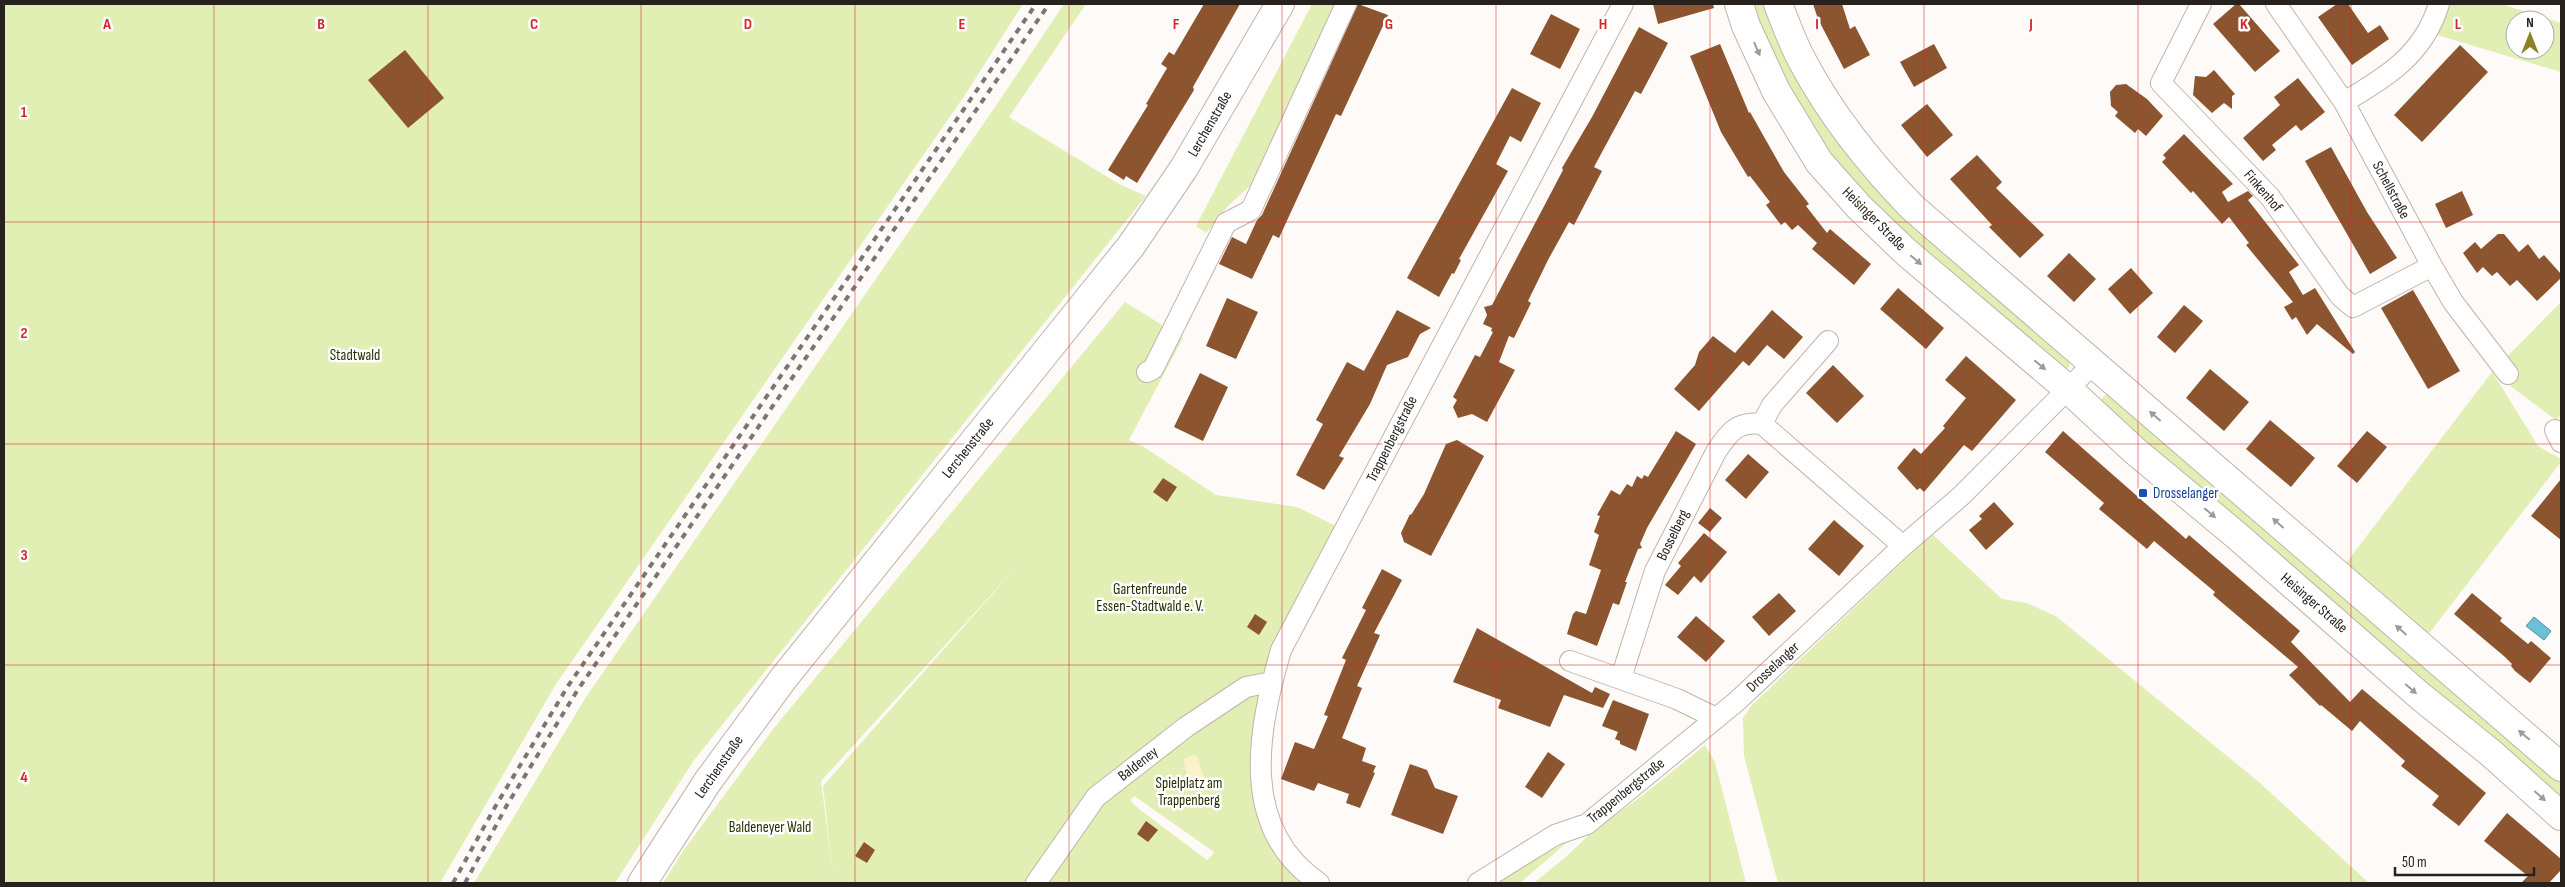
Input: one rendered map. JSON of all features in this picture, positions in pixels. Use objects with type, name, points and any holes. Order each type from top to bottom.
[{"type":"main road","name":"Lerchenstraße","points":[[642,883],[708,781],[783,679],[1141,232],[1184,168],[1280,4]]},
{"type":"main road","name":"Heisinger Straße","points":[[1739,4],[1746,26],[1776,91],[1819,162],[1859,207],[1906,252],[2068,389],[2135,451],[2236,535],[2420,696],[2492,754],[2561,816]]},
{"type":"main road","points":[[1778,4],[1803,63],[1838,120],[1883,177],[1913,208],[2561,767]]},
{"type":"street","points":[[1147,372],[1153,369],[1226,223],[1251,210],[1346,4]]},
{"type":"street","name":"Trappenbergstraße","points":[[1318,883],[1297,866],[1281,847],[1269,823],[1263,804],[1261,753],[1264,719],[1281,650],[1623,4]]},
{"type":"street","name":"Finkenhof","points":[[2201,4],[2161,83],[2270,197],[2340,296],[2353,308],[2432,266]]},
{"type":"street","name":"Schellstraße","points":[[2276,4],[2344,102],[2453,302],[2508,374]]},
{"type":"street","points":[[2344,102],[2374,85],[2406,61],[2423,39],[2439,4]]},
{"type":"street","points":[[1828,341],[1772,405],[1762,424],[1904,546]]},
{"type":"street","points":[[2068,389],[2093,364]]},
{"type":"street","name":"Drosselanger","points":[[1716,718],[1981,477],[2068,389]]},
{"type":"street","name":"Bosselberg","points":[[1621,678],[1655,571],[1716,452],[1726,438],[1739,426],[1749,422],[1762,424]]},
{"type":"street","points":[[1570,661],[1621,678],[1701,709],[1716,718]]},
{"type":"street","name":"Baldeney","points":[[1036,883],[1096,797],[1186,727],[1246,686],[1272,682]]},
{"type":"street","name":"Trappenbergstraße","points":[[1478,883],[1555,835],[1587,824],[1716,718]]},
{"type":"green space","name":"Stadtwald","points":[[4,4],[1023,4],[965,95],[556,684],[440,883],[4,883]]},
{"type":"green space","points":[[1064,4],[1086,4],[1009,117],[1119,184],[1146,196],[694,760],[615,883],[474,883],[586,697],[993,110]]},
{"type":"green space","points":[[1312,4],[1335,4],[1251,185],[1228,206],[1206,233],[1196,226]]},
{"type":"green space","points":[[1747,4],[1771,4],[1795,63],[2072,358],[2069,367],[2064,370],[1863,198],[1802,118]]},
{"type":"green space","points":[[2450,4],[2501,4],[2520,10],[2505,10],[2505,55],[2437,35]]},
{"type":"green space","points":[[2555,21],[2561,23],[2561,72],[2521,60],[2555,60]]},
{"type":"green space","points":[[1125,302],[1183,338],[1129,440],[1144,447],[1216,495],[1297,507],[1338,527],[1276,641],[1264,672],[1233,687],[1267,687],[1258,791],[1313,883],[834,883],[663,883],[683,851],[774,728]],"holes":[[[1020,563],[823,786],[834,883],[821,781]],[[1134,796],[1214,852],[1207,860],[1139,809],[1130,800]]]},
{"type":"green space","points":[[2561,302],[2561,415],[2556,420],[2493,373],[2538,446],[2561,459],[2561,462],[2427,636],[2343,567],[2492,372]]},
{"type":"green space","points":[[2111,389],[2561,779],[2561,798],[2096,405]]},
{"type":"green space","points":[[1932,534],[2002,599],[2027,603],[2057,617],[2260,783],[2369,883],[1778,883],[1744,756],[1743,718],[1752,705]]},
{"type":"green space","points":[[1705,745],[1715,762],[1746,883],[1534,883],[1568,855],[1594,830],[1643,795]]},
{"type":"green space","points":[[1571,839],[1520,883],[1494,883]]},
{"type":"sand","points":[[1193,755],[1197,756],[1204,777],[1194,785],[1187,773],[1184,759]]},
{"type":"water","points":[[2534,617],[2551,631],[2544,640],[2526,626]]},
{"type":"building","points":[[1204,4],[1240,4],[1193,87],[1194,90],[1137,183],[1126,176],[1124,180],[1108,170],[1148,105],[1146,104],[1167,68],[1161,64],[1169,52],[1174,55]]},
{"type":"building","points":[[1358,4],[1388,15],[1341,116],[1336,114],[1279,238],[1273,235],[1252,279],[1219,264],[1232,237],[1246,244],[1257,220],[1262,215]]},
{"type":"building","points":[[1653,4],[1713,4],[1714,8],[1658,24]]},
{"type":"building","points":[[1813,4],[1842,4],[1850,29],[1855,26],[1870,55],[1844,69],[1818,19]]},
{"type":"building","points":[[2236,4],[2239,4],[2280,51],[2255,72],[2213,24]]},
{"type":"building","points":[[2337,4],[2348,4],[2368,33],[2380,25],[2389,39],[2352,65],[2318,17]]},
{"type":"building","points":[[1551,14],[1580,29],[1560,69],[1530,54]]},
{"type":"building","points":[[1639,27],[1668,43],[1641,94],[1635,91],[1594,167],[1602,171],[1574,225],[1569,222],[1548,260],[1528,301],[1531,303],[1514,338],[1509,336],[1499,362],[1515,370],[1487,422],[1472,414],[1458,418],[1453,407],[1457,400],[1453,397],[1475,355],[1480,357],[1493,332],[1491,331],[1492,328],[1483,324],[1487,315],[1484,307],[1492,305],[1563,170],[1562,168],[1592,117]]},
{"type":"building","points":[[1720,44],[1749,113],[1784,172],[1809,204],[1806,206],[1827,233],[1830,229],[1871,264],[1854,285],[1812,249],[1817,243],[1798,225],[1792,230],[1785,222],[1781,225],[1766,205],[1770,202],[1750,176],[1748,177],[1721,132],[1690,56]]},
{"type":"building","points":[[1934,44],[1947,68],[1914,87],[1900,62]]},
{"type":"building","points":[[2460,45],[2488,72],[2422,142],[2394,115]]},
{"type":"building","points":[[405,50],[444,98],[408,128],[368,80]]},
{"type":"building","points":[[2214,70],[2235,94],[2232,96],[2232,109],[2224,103],[2212,113],[2193,95],[2195,76],[2206,77]]},
{"type":"building","points":[[2298,78],[2325,112],[2301,131],[2296,125],[2272,145],[2276,150],[2263,161],[2243,138],[2280,105],[2274,97]]},
{"type":"building","points":[[2126,84],[2147,99],[2163,116],[2146,136],[2138,129],[2135,133],[2115,116],[2118,112],[2111,106],[2110,92],[2116,85]]},
{"type":"building","points":[[1512,88],[1541,103],[1521,142],[1510,136],[1496,164],[1508,171],[1459,259],[1461,260],[1454,274],[1452,273],[1439,297],[1407,278]]},
{"type":"building","points":[[1927,104],[1953,135],[1927,157],[1901,125]]},
{"type":"building","points":[[2184,134],[2233,184],[2222,192],[2228,202],[2248,191],[2253,196],[2248,200],[2299,265],[2289,272],[2303,295],[2315,288],[2355,352],[2353,354],[2317,324],[2307,335],[2296,317],[2292,320],[2284,307],[2293,302],[2246,245],[2249,243],[2229,217],[2222,224],[2193,191],[2191,193],[2162,162],[2166,158],[2163,155]]},
{"type":"building","points":[[2331,147],[2367,212],[2397,258],[2370,274],[2305,161]]},
{"type":"building","points":[[1977,155],[2002,182],[1996,188],[2044,235],[2020,258],[1989,227],[1992,225],[1950,179]]},
{"type":"building","points":[[2462,191],[2473,215],[2446,228],[2435,204]]},
{"type":"building","points":[[2498,234],[2504,234],[2519,252],[2528,244],[2539,259],[2544,255],[2561,274],[2561,278],[2537,301],[2517,280],[2510,286],[2497,272],[2492,276],[2483,267],[2477,273],[2463,253],[2475,242],[2481,249]]},
{"type":"building","points":[[2069,253],[2096,279],[2074,302],[2047,276]]},
{"type":"building","points":[[2131,268],[2153,293],[2130,314],[2108,289]]},
{"type":"building","points":[[1898,288],[1944,328],[1926,349],[1880,309]]},
{"type":"building","points":[[2413,290],[2460,371],[2428,389],[2381,308]]},
{"type":"building","points":[[1227,298],[1258,312],[1236,359],[1206,346]]},
{"type":"building","points":[[2184,305],[2203,321],[2175,353],[2157,337]]},
{"type":"building","points":[[1397,310],[1431,328],[1420,334],[1408,357],[1387,365],[1370,404],[1339,456],[1344,458],[1324,490],[1296,475],[1323,424],[1316,420],[1347,362],[1364,371]]},
{"type":"building","points":[[1772,310],[1803,337],[1784,359],[1767,345],[1749,366],[1743,361],[1699,411],[1674,389],[1695,365],[1699,352],[1713,336],[1735,353]]},
{"type":"building","points":[[1966,356],[2016,400],[1972,451],[1964,445],[1924,492],[1920,488],[1917,490],[1897,468],[1914,448],[1921,454],[1945,428],[1943,426],[1966,398],[1945,380]]},
{"type":"building","points":[[1833,365],[1864,396],[1837,423],[1806,393]]},
{"type":"building","points":[[2210,369],[2249,402],[2224,431],[2186,398]]},
{"type":"building","points":[[1200,373],[1228,387],[1203,441],[1174,427]]},
{"type":"building","points":[[2270,420],[2315,458],[2291,487],[2246,449]]},
{"type":"building","points":[[1676,431],[1696,444],[1647,528],[1640,544],[1642,548],[1638,549],[1625,582],[1627,582],[1619,605],[1613,603],[1597,646],[1567,634],[1573,614],[1576,611],[1586,614],[1601,570],[1589,565],[1599,535],[1594,532],[1600,516],[1597,515],[1611,490],[1620,495],[1627,484],[1632,487],[1637,476],[1642,479],[1644,475],[1648,477]]},
{"type":"building","points":[[2063,431],[2186,539],[2189,535],[2300,631],[2291,642],[2350,702],[2362,689],[2486,793],[2459,826],[2432,805],[2439,796],[2401,766],[2405,761],[2360,721],[2352,731],[2320,706],[2289,675],[2298,667],[2213,595],[2215,592],[2154,541],[2147,549],[2099,509],[2104,503],[2045,452]]},
{"type":"building","points":[[2367,431],[2387,447],[2357,483],[2337,466]]},
{"type":"building","points":[[1457,440],[1484,456],[1431,556],[1404,542],[1401,533],[1410,514],[1424,494],[1446,444]]},
{"type":"building","points":[[1748,454],[1769,472],[1746,499],[1725,480]]},
{"type":"building","points":[[1163,478],[1177,487],[1167,502],[1153,492]]},
{"type":"building","points":[[2561,479],[2561,540],[2531,516]]},
{"type":"building","points":[[1994,502],[2014,524],[1986,550],[1969,530],[1982,519],[1979,516]]},
{"type":"building","points":[[1710,508],[1722,518],[1710,532],[1698,523]]},
{"type":"building","points":[[1834,520],[1864,546],[1839,576],[1808,549]]},
{"type":"building","points":[[1704,533],[1727,552],[1701,583],[1694,576],[1678,595],[1665,585],[1681,566],[1678,563]]},
{"type":"building","points":[[1382,569],[1402,580],[1374,633],[1380,635],[1357,686],[1362,688],[1342,738],[1366,748],[1362,761],[1376,766],[1373,772],[1375,773],[1360,808],[1346,803],[1349,794],[1318,783],[1314,791],[1281,779],[1295,742],[1314,749],[1328,716],[1324,715],[1346,660],[1342,658],[1366,610],[1362,608]]},
{"type":"building","points":[[1779,593],[1796,611],[1769,636],[1752,617]]},
{"type":"building","points":[[2472,593],[2502,618],[2500,621],[2528,644],[2531,641],[2551,658],[2530,683],[2515,671],[2511,666],[2512,664],[2505,657],[2454,614]]},
{"type":"building","points":[[1255,614],[1267,622],[1259,635],[1247,627]]},
{"type":"building","points":[[1696,616],[1725,641],[1706,662],[1677,637]]},
{"type":"building","points":[[1477,628],[1592,693],[1595,687],[1610,694],[1603,708],[1564,695],[1550,727],[1498,708],[1501,700],[1453,682]]},
{"type":"building","points":[[1613,700],[1649,714],[1636,751],[1620,744],[1620,741],[1615,739],[1618,732],[1602,726]]},
{"type":"building","points":[[1548,752],[1565,764],[1542,798],[1525,787]]},
{"type":"building","points":[[1410,764],[1427,770],[1435,788],[1458,796],[1443,834],[1391,815]]},
{"type":"building","points":[[2507,813],[2561,859],[2561,870],[2549,883],[2521,883],[2528,876],[2484,841]]},
{"type":"building","points":[[1146,821],[1158,830],[1148,842],[1137,834]]},
{"type":"building","points":[[864,842],[875,850],[867,863],[855,856]]},
{"type":"railway","points":[[453,883],[495,807],[568,686],[1036,4]]},
{"type":"railway","points":[[465,883],[507,805],[577,691],[1049,4]]},
{"type":"place","name":"Drosselanger","points":[[2143,493]]},
{"type":"park label","name":"Gartenfreunde Essen-Stadtwald e. V.","points":[[1150,598]]},
{"type":"park label","name":"Spielplatz am Trappenberg","points":[[1189,792]]},
{"type":"park label","name":"Baldeneyer Wald","points":[[770,827]]}]
